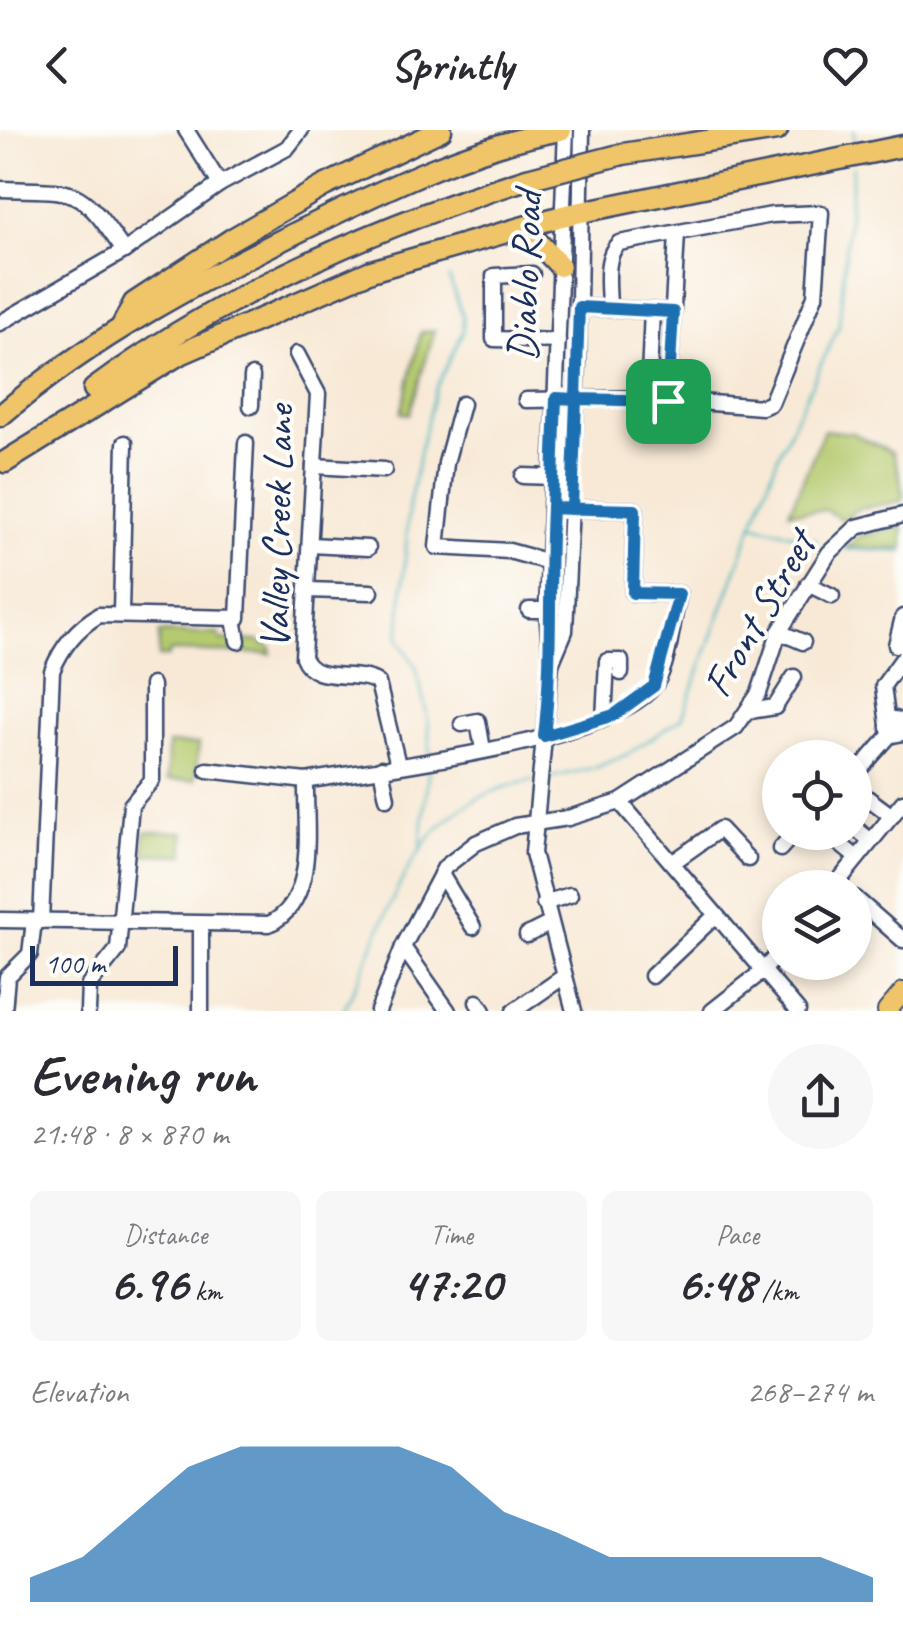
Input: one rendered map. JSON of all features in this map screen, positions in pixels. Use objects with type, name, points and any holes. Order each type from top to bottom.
[{"type":"highway","points":[[121,328],[134,303],[232,239],[351,172],[441,130]]},
{"type":"highway","points":[[0,416],[121,328],[238,261],[376,193],[536,133],[563,130]]},
{"type":"highway","points":[[2,464],[106,380],[251,292],[390,226],[526,179],[623,154],[777,130]]},
{"type":"highway","points":[[2,464],[41,443],[138,377],[220,334],[371,272],[572,214],[808,162],[901,146]]},
{"type":"highway","points":[[512,232],[531,235],[560,266]]},
{"type":"main road","points":[[887,1011],[903,992]]},
{"type":"street","points":[[186,130],[220,184]]},
{"type":"street","points":[[0,324],[124,251],[220,184],[287,148],[301,130]]},
{"type":"street","name":"Diablo Road","points":[[552,664],[565,631],[579,307],[563,130]]},
{"type":"street","name":"Diablo Road","points":[[574,1011],[536,871],[534,821],[552,664],[547,610],[560,266],[572,214],[582,130]]},
{"type":"street","points":[[0,188],[63,191],[90,201],[124,251]]},
{"type":"street","points":[[526,400],[648,398],[762,407],[776,395],[815,296],[820,213],[772,215],[619,243],[611,250],[609,309]]},
{"type":"street","points":[[668,401],[677,233]]},
{"type":"street","points":[[532,274],[494,276],[494,339],[558,341]]},
{"type":"street","points":[[579,307],[673,312]]},
{"type":"street","points":[[648,398],[652,311]]},
{"type":"street","name":"Valley Creek Lane","points":[[297,354],[318,394],[303,658],[307,667],[318,673],[369,677],[378,683],[402,764]]},
{"type":"street","points":[[250,406],[252,376]]},
{"type":"street","points":[[462,404],[446,463],[437,547],[509,550],[549,562]]},
{"type":"street","points":[[120,613],[125,443]]},
{"type":"street","points":[[4,1011],[7,977],[30,954],[38,920],[52,670],[70,639],[99,615],[234,619],[240,614],[246,443]]},
{"type":"street","points":[[314,466],[384,470]]},
{"type":"street","points":[[523,476],[572,484]]},
{"type":"street","points":[[207,770],[306,781],[483,750],[604,719],[654,686],[679,594],[633,593],[635,510],[552,508]]},
{"type":"street","name":"Front Street","points":[[377,1009],[403,947],[441,874],[476,843],[534,821],[568,818],[620,802],[736,727],[750,711],[779,632],[844,529],[903,515]]},
{"type":"street","points":[[310,545],[368,548]]},
{"type":"street","points":[[808,584],[832,596]]},
{"type":"street","points":[[307,590],[371,592]]},
{"type":"street","points":[[529,610],[547,610]]},
{"type":"street","points":[[903,617],[896,645],[903,645]]},
{"type":"street","points":[[234,619],[238,640]]},
{"type":"street","points":[[779,632],[804,642]]},
{"type":"street","points":[[894,727],[884,686],[903,658]]},
{"type":"street","points":[[604,719],[607,661],[621,661],[621,673]]},
{"type":"street","points":[[750,711],[775,708],[794,677]]},
{"type":"street","points":[[88,1011],[89,985],[118,949],[127,888],[128,814],[152,780],[152,685]]},
{"type":"street","points":[[872,755],[894,727],[903,704]]},
{"type":"street","points":[[462,724],[478,721],[483,750]]},
{"type":"street","points":[[381,768],[387,798]]},
{"type":"street","points":[[0,920],[253,927],[283,917],[293,907],[303,876],[306,781]]},
{"type":"street","points":[[872,801],[892,816]]},
{"type":"street","points":[[620,802],[762,970]]},
{"type":"street","points":[[872,840],[903,802]]},
{"type":"street","points":[[672,863],[720,829],[748,859]]},
{"type":"street","points":[[847,850],[857,858]]},
{"type":"street","points":[[849,870],[864,850]]},
{"type":"street","points":[[441,874],[473,927]]},
{"type":"street","points":[[544,903],[570,895]]},
{"type":"street","points":[[872,913],[903,940]]},
{"type":"street","points":[[652,976],[716,915]]},
{"type":"street","points":[[527,934],[549,924]]},
{"type":"street","points":[[201,925],[201,1011]]},
{"type":"street","points":[[403,947],[444,1010]]},
{"type":"street","points":[[712,1011],[762,972]]},
{"type":"street","points":[[522,1008],[563,978]]},
{"type":"street","points":[[771,980],[798,1011]]},
{"type":"green space","points":[[435,330],[409,414],[401,413],[421,332]]},
{"type":"green space","points":[[824,430],[852,433],[892,452],[903,501],[857,509],[843,520],[825,510],[789,512]]},
{"type":"green space","points":[[903,527],[903,549],[846,548],[861,535]]},
{"type":"green space","points":[[159,633],[219,634],[220,640],[258,641],[271,648],[271,654],[170,651],[168,657],[159,657]]},
{"type":"green space","points":[[168,744],[199,744],[195,780],[167,780]]},
{"type":"green space","points":[[145,832],[184,832],[184,855],[144,854]]},
{"type":"waterway","points":[[854,130],[854,148]]},
{"type":"waterway","points":[[548,778],[597,767],[628,754],[682,718],[778,456],[839,326],[853,166]]},
{"type":"waterway","points":[[430,757],[428,720],[416,667],[399,640],[409,505],[421,445],[435,390],[463,332],[463,316],[449,278]]},
{"type":"waterway","points":[[752,524],[817,540]]},
{"type":"waterway","points":[[846,549],[903,552]]},
{"type":"waterway","points":[[420,852],[429,765]]},
{"type":"waterway","points":[[343,1011],[392,900],[431,836],[457,811],[492,792],[535,780]]},
{"type":"route","points":[[668,401],[576,399],[572,509],[552,508],[547,610],[552,664],[544,736],[614,715],[654,686],[679,594],[633,593],[635,510],[552,508],[556,398],[576,399],[579,307],[673,312],[668,401]]}]
